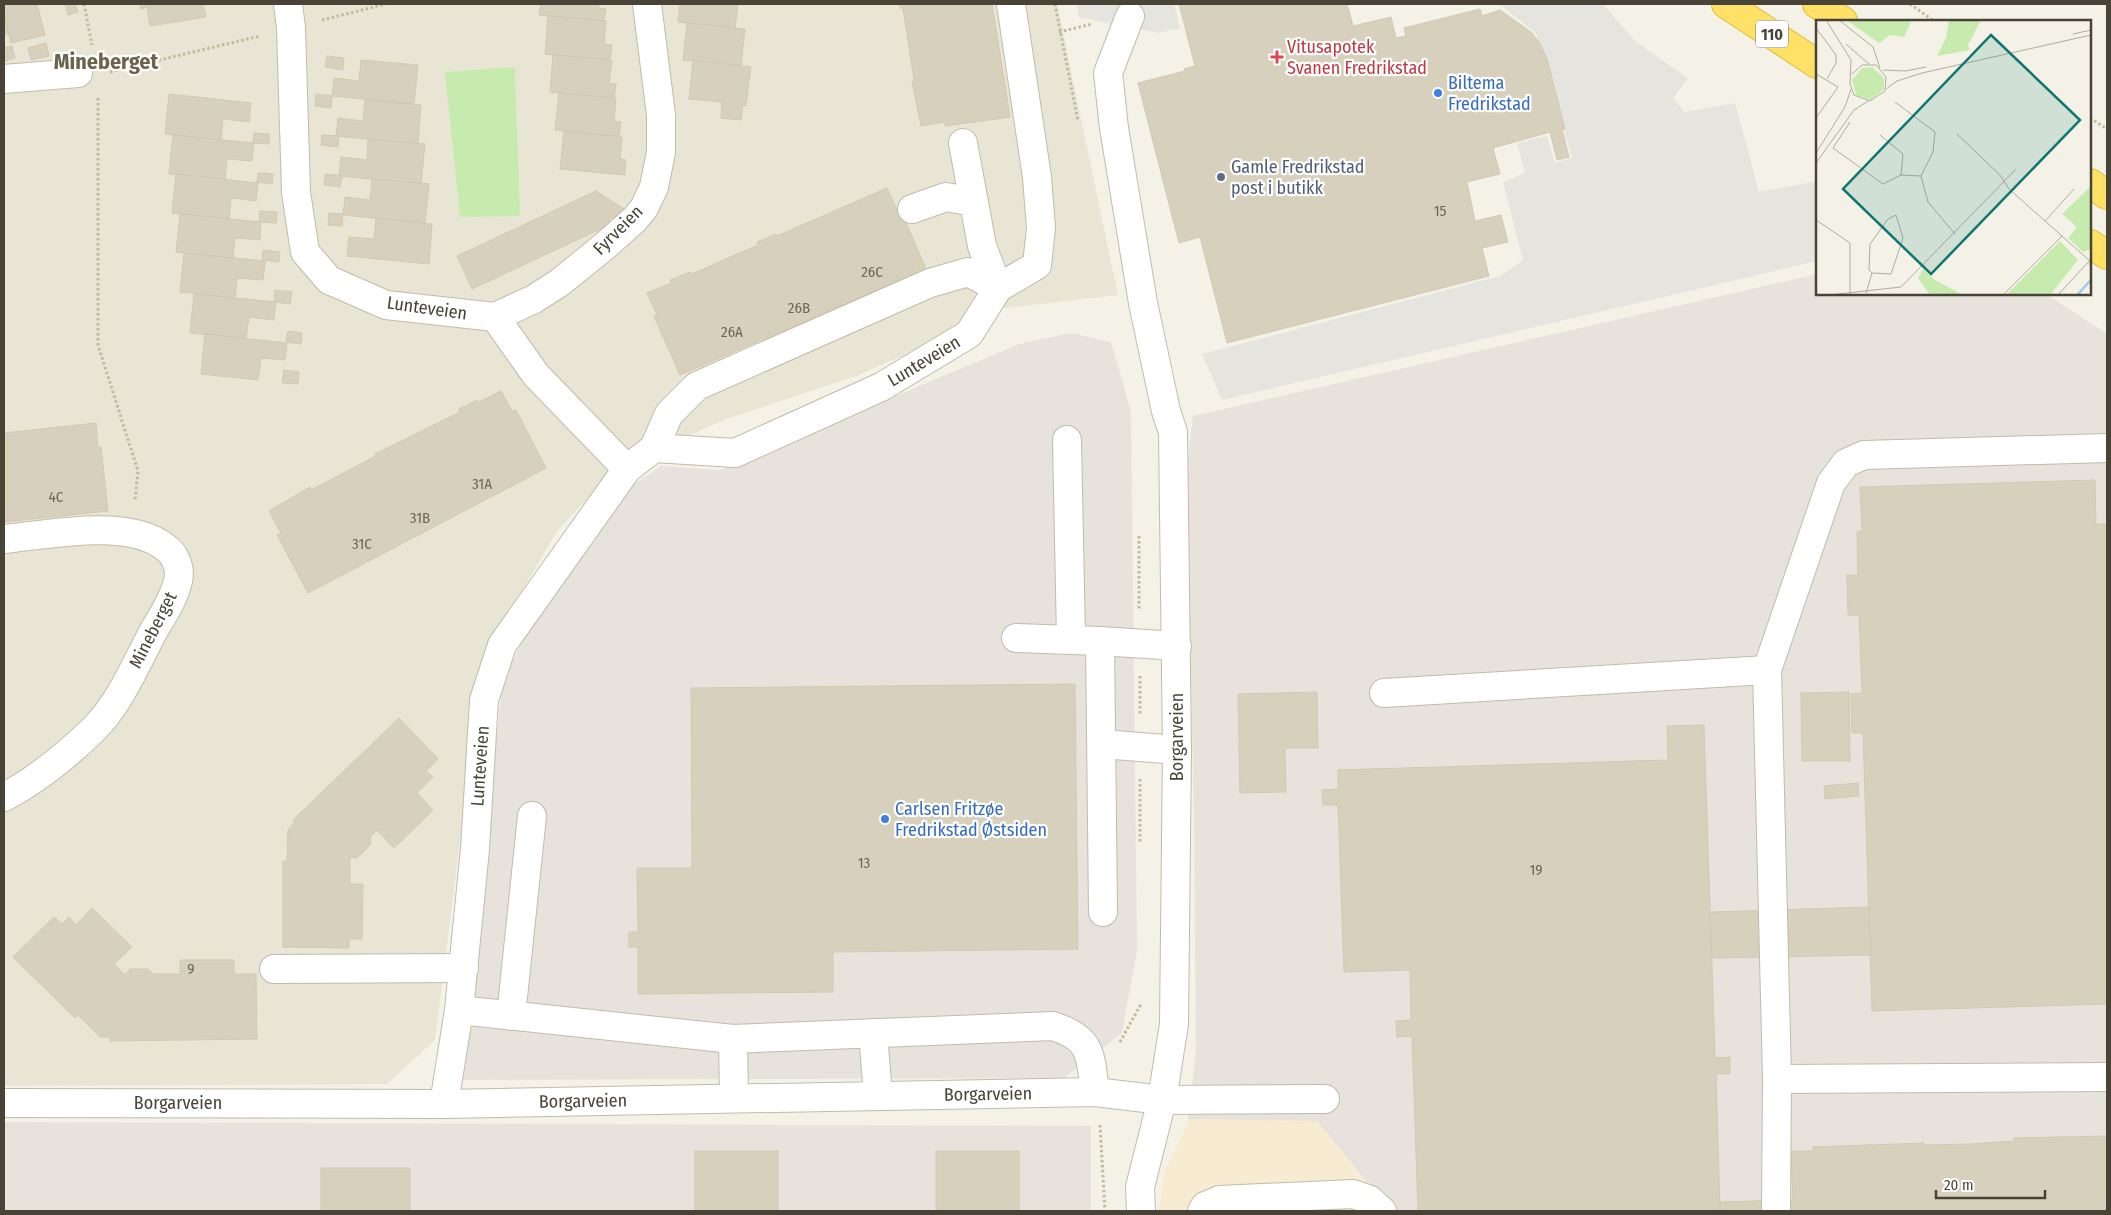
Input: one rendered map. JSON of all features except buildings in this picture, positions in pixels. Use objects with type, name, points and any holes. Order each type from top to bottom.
[{"type":"highway","name":"110","points":[[1726,4],[1816,63]]},
{"type":"highway","points":[[1817,4],[1841,20]]},
{"type":"highway","points":[[2091,184],[2107,195]]},
{"type":"highway","points":[[2091,245],[2107,256]]},
{"type":"street","name":"Fyrveien","points":[[495,317],[534,299],[559,283],[635,219],[644,208],[654,187],[661,152],[662,115],[647,4]]},
{"type":"street","name":"Lunteveien","points":[[444,1104],[464,968],[484,700],[502,645],[627,469],[654,448],[735,453],[881,387],[969,334],[998,288],[1037,266],[1041,228],[1037,177],[1011,4]]},
{"type":"street","name":"Lunteveien","points":[[289,16],[296,192],[305,252],[329,280],[386,305],[495,317]]},
{"type":"street","name":"Borgarveien","points":[[1130,16],[1108,73],[1114,128],[1143,303],[1166,411],[1173,432],[1177,646],[1174,1024],[1162,1100],[1140,1187],[1141,1211]]},
{"type":"street","points":[[4,79],[88,74]]},
{"type":"street","points":[[963,143],[982,246],[998,288]]},
{"type":"street","points":[[912,209],[946,197],[974,202]]},
{"type":"street","points":[[654,448],[669,414],[697,386],[930,283],[968,272],[998,288]]},
{"type":"street","points":[[495,317],[536,375],[627,469]]},
{"type":"street","points":[[1067,440],[1071,640]]},
{"type":"street","points":[[1776,1211],[1777,1079],[1767,670],[1831,483],[1846,463],[1864,455],[2107,448]]},
{"type":"street","name":"Mineberget","points":[[4,540],[92,531],[132,533],[157,541],[175,557],[178,567],[178,581],[170,601],[118,696],[96,727],[58,761],[4,797]]},
{"type":"street","points":[[1016,638],[1100,640],[1177,646]]},
{"type":"street","points":[[1100,640],[1103,912]]},
{"type":"street","points":[[1384,693],[1767,670]]},
{"type":"street","points":[[1102,744],[1177,750]]},
{"type":"street","points":[[511,1016],[532,816]]},
{"type":"street","points":[[274,969],[464,968]]},
{"type":"street","points":[[459,1010],[733,1039],[1053,1026],[1073,1032],[1090,1053],[1095,1092]]},
{"type":"street","points":[[873,1032],[878,1096]]},
{"type":"street","points":[[733,1039],[734,1098]]},
{"type":"street","points":[[1777,1079],[2107,1078]]},
{"type":"street","name":"Borgarveien","points":[[4,1103],[444,1104],[1095,1092],[1162,1100],[1325,1098]]},
{"type":"street","points":[[1202,1211],[1205,1206],[1219,1200],[1353,1194],[1370,1200],[1382,1211]]},
{"type":"path","points":[[84,4],[98,345],[138,471],[132,533]]},
{"type":"path","points":[[88,74],[289,16],[386,4]]},
{"type":"path","points":[[1055,4],[1058,32],[1080,129]]},
{"type":"path","points":[[1910,4],[1933,20]]},
{"type":"path","points":[[2091,119],[2107,129]]},
{"type":"path","points":[[1139,527],[1140,845]]},
{"type":"path","points":[[1120,1043],[1141,1002]]},
{"type":"path","points":[[1095,1092],[1101,1129],[1105,1211]]},
{"type":"shaded area","points":[[4,4],[1057,4],[1118,295],[1004,308],[955,333],[856,376],[729,418],[619,465],[557,531],[491,644],[479,692],[435,1040],[387,1084],[4,1086]]},
{"type":"shaded area","points":[[1077,4],[1174,4],[1180,28],[1158,33],[1079,17]]},
{"type":"shaded area","points":[[1499,4],[1603,4],[1636,42],[1688,78],[1673,98],[1684,112],[1735,103],[1759,192],[1816,181],[1816,261],[1222,400],[1202,354],[1500,276],[1523,260],[1503,182],[1525,173],[1517,143],[1547,136],[1555,163],[1572,158],[1536,33]]},
{"type":"shaded area","points":[[1816,274],[1816,295],[2048,295],[2107,334],[2107,1211],[1390,1211],[1317,1121],[1188,1119],[1196,1052],[1194,822],[1187,469],[1193,416]]},
{"type":"shaded area","points":[[1071,333],[1111,342],[1131,412],[1137,950],[1122,1033],[1064,1078],[461,1080],[503,679],[532,623],[633,485],[661,466],[720,470],[1019,344]]},
{"type":"shaded area","points":[[1189,1119],[1316,1120],[1388,1211],[1159,1211],[1164,1173]]},
{"type":"shaded area","points":[[4,1122],[1091,1126],[1091,1211],[4,1211]]},
{"type":"green space","points":[[515,67],[520,216],[460,217],[445,72]]},
{"type":"place","name":"Vitusapotek Svanen Fredrikstad","points":[[1277,57]]},
{"type":"place","name":"Biltema Fredrikstad","points":[[1438,93]]},
{"type":"place","name":"Gamle Fredrikstad post i butikk","points":[[1221,177]]},
{"type":"place","name":"Carlsen Fritzøe Fredrikstad Østsiden","points":[[885,819]]},
{"type":"district","name":"Mineberget","points":[[106,61]]}]
